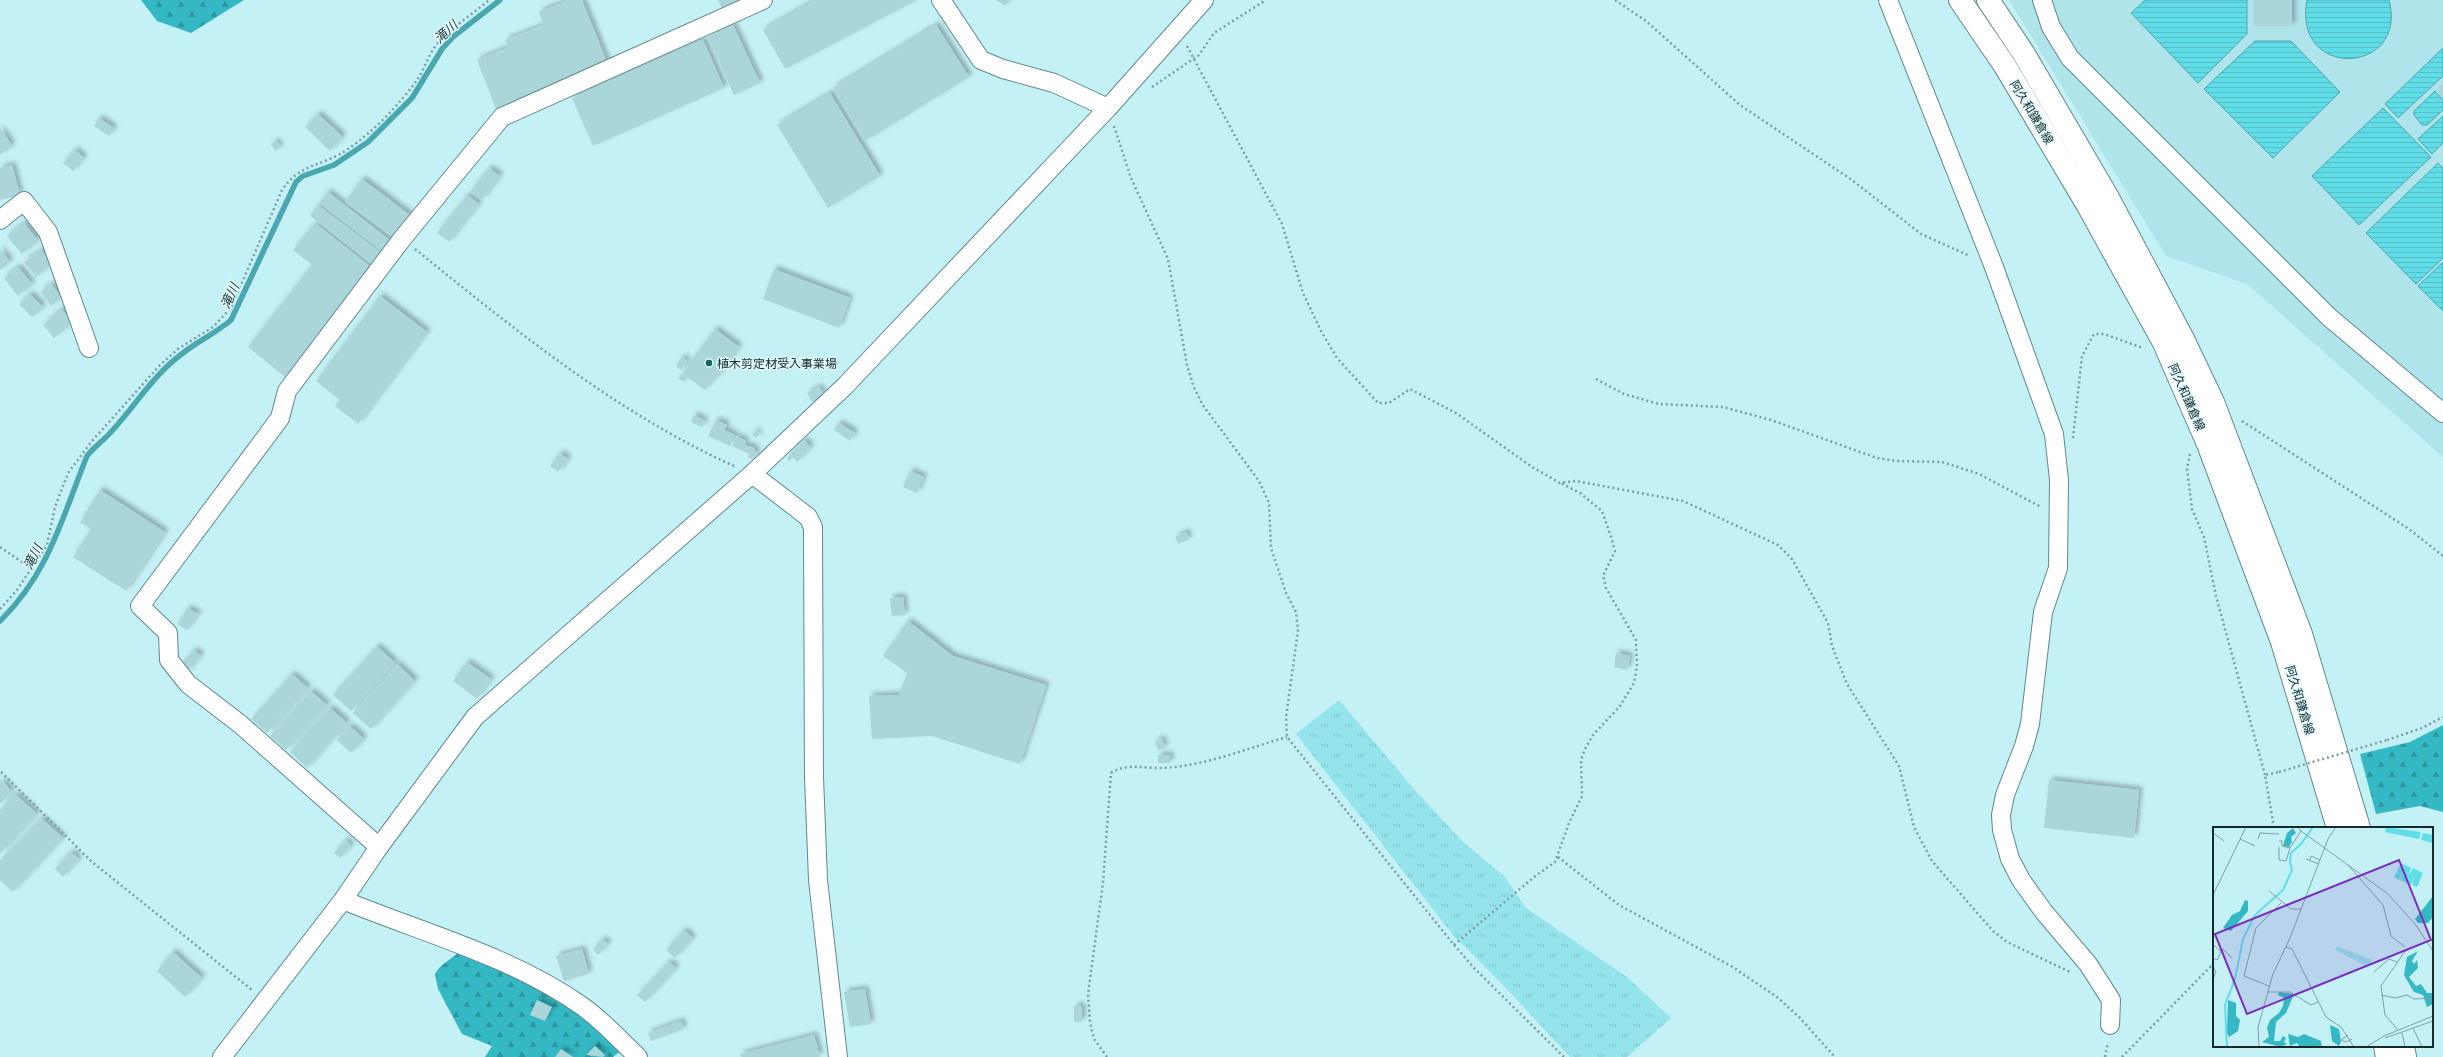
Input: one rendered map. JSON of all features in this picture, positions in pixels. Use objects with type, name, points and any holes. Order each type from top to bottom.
[{"type":"main road","name":"阿久和鎌倉線","points":[[1960,0],[2013,79],[2087,204],[2164,343],[2202,431],[2282,642],[2338,827]]},
{"type":"main road","name":"阿久和鎌倉線","points":[[1988,0],[2024,54],[2107,196],[2183,339],[2213,402],[2301,634],[2359,827]]},
{"type":"main road","points":[[2385,1047],[2387,1057]]},
{"type":"main road","points":[[2403,1047],[2405,1057]]},
{"type":"street","points":[[379,847],[240,724],[188,684],[169,660],[168,633],[140,606],[280,418],[287,391],[402,239],[502,118],[763,0]]},
{"type":"street","points":[[941,0],[981,60],[1003,69],[1054,83],[1108,108]]},
{"type":"street","points":[[222,1057],[343,900],[379,847],[475,717],[752,474],[845,386],[1108,108],[1204,0]]},
{"type":"street","points":[[1888,0],[1994,267],[2054,434],[2059,480],[2060,517],[2058,568],[2043,612],[2030,724],[2024,746],[2005,795],[2001,815],[2002,830],[2010,858],[2021,880],[2044,912],[2088,964],[2111,1000],[2110,1025]]},
{"type":"street","points":[[2042,0],[2051,27],[2070,58],[2329,317],[2443,413]]},
{"type":"street","points":[[0,220],[24,201],[48,232],[89,348]]},
{"type":"street","points":[[752,474],[808,517],[813,527],[814,777],[818,880],[838,1057]]},
{"type":"street","points":[[343,900],[477,951],[547,984],[583,1006],[638,1057]]},
{"type":"path","points":[[0,609],[32,569],[48,545],[55,507],[68,473],[92,441],[160,364],[178,349],[213,327],[231,308],[282,190],[291,177],[300,171],[335,158],[356,143],[389,113],[409,90],[418,79],[437,44],[446,34],[489,0]]},
{"type":"path","points":[[1146,92],[1195,58],[1214,32],[1266,0]]},
{"type":"path","points":[[1615,0],[1646,21],[1740,105],[1852,180],[1921,234],[1994,267]]},
{"type":"path","points":[[1177,31],[1195,58],[1282,224],[1303,293],[1337,358],[1378,403],[1389,403],[1410,389],[1456,413],[1532,467],[1580,493],[1602,511],[1615,551],[1603,576],[1606,588],[1636,640],[1637,666],[1634,683],[1620,706],[1593,735],[1585,749],[1581,760],[1582,796],[1569,822],[1555,862],[1520,889],[1454,945]]},
{"type":"path","points":[[1108,108],[1131,178],[1168,259],[1187,365],[1193,385],[1202,404],[1259,480],[1269,503],[1271,548],[1286,593],[1296,612],[1298,631],[1286,717],[1286,737],[1474,969],[1564,1057]]},
{"type":"path","points":[[402,239],[491,311],[589,384],[708,454],[752,474]]},
{"type":"path","points":[[2073,439],[2082,356],[2094,334],[2104,334],[2143,348],[2164,343]]},
{"type":"path","points":[[1596,378],[1624,394],[1659,404],[1723,407],[1771,420],[1876,458],[1896,461],[1942,462],[1979,474],[2060,517]]},
{"type":"path","points":[[2213,402],[2409,529],[2443,556]]},
{"type":"path","points":[[2202,431],[2191,452],[2187,469],[2192,510],[2204,537],[2216,596],[2265,775],[2274,827]]},
{"type":"path","points":[[1560,483],[1576,481],[1683,501],[1778,545],[1792,559],[1828,623],[1832,646],[1846,684],[1899,766],[1914,826],[1932,861],[1994,931],[2007,942],[2075,974]]},
{"type":"path","points":[[0,547],[32,569]]},
{"type":"path","points":[[2265,775],[2386,740],[2422,728],[2443,717]]},
{"type":"path","points":[[1107,1057],[1094,1039],[1090,1022],[1088,994],[1103,883],[1111,773],[1118,768],[1134,766],[1176,767],[1286,737]]},
{"type":"path","points":[[1,772],[92,862],[266,1001]]},
{"type":"path","points":[[1558,857],[1619,905],[1731,966],[1777,997],[1799,1017],[1835,1057]]},
{"type":"path","points":[[2122,1057],[2213,964]]},
{"type":"path","points":[[2105,1057],[2110,1025]]},
{"type":"shaded area","points":[[2009,0],[2443,0],[2443,457],[2247,284],[2166,256]]},
{"type":"shaded area","points":[[2145,0],[2247,0],[2247,34],[2198,83],[2131,13]]},
{"type":"shaded area","points":[[2307,0],[2389,0],[2391,25],[2383,43],[2368,54],[2350,58],[2332,55],[2316,45],[2307,26]]},
{"type":"shaded area","points":[[2255,41],[2291,41],[2340,92],[2273,158],[2204,89]]},
{"type":"shaded area","points":[[2443,48],[2443,76],[2398,118],[2385,104]]},
{"type":"shaded area","points":[[2435,91],[2443,100],[2443,110],[2427,125],[2422,125],[2414,115],[2414,111]]},
{"type":"shaded area","points":[[2383,108],[2431,157],[2359,225],[2312,176]]},
{"type":"shaded area","points":[[2443,116],[2443,143],[2432,154],[2418,139]]},
{"type":"shaded area","points":[[2438,163],[2443,168],[2443,258],[2416,284],[2366,233]]},
{"type":"shaded area","points":[[2443,262],[2443,311],[2418,286]]},
{"type":"green space","points":[[141,0],[244,0],[191,33],[157,21]]},
{"type":"green space","points":[[1339,700],[1414,789],[1462,841],[1505,877],[1526,908],[1627,977],[1671,1018],[1627,1057],[1570,1057],[1505,987],[1454,936],[1296,734]]},
{"type":"green space","points":[[2443,725],[2443,812],[2420,806],[2376,814],[2360,754],[2410,742]]},
{"type":"green space","points":[[460,951],[524,979],[584,1017],[621,1051],[613,1057],[485,1057],[492,1046],[462,1034],[438,989],[435,974],[437,970]]},
{"type":"building","points":[[569,0],[582,0],[608,65],[496,109],[477,60],[509,47],[505,40],[544,25],[539,12]]},
{"type":"building","points":[[718,0],[744,0],[722,9]]},
{"type":"building","points":[[815,0],[917,0],[785,69],[763,30]]},
{"type":"building","points":[[996,0],[1009,0],[1005,6]]},
{"type":"building","points":[[2254,0],[2292,0],[2292,26],[2254,26]]},
{"type":"building","points":[[733,25],[760,83],[734,95],[708,37]]},
{"type":"building","points":[[936,25],[969,77],[865,141],[833,88]]},
{"type":"building","points":[[703,40],[724,88],[593,146],[572,98]]},
{"type":"building","points":[[2443,87],[2443,99],[2437,93]]},
{"type":"building","points":[[830,93],[880,176],[828,208],[777,125]]},
{"type":"building","points":[[318,114],[343,137],[330,151],[305,127]]},
{"type":"building","points":[[99,118],[114,128],[109,136],[94,126]]},
{"type":"building","points":[[0,128],[12,146],[0,155]]},
{"type":"building","points":[[276,141],[280,148],[275,151],[271,144]]},
{"type":"building","points":[[75,150],[84,158],[73,171],[63,163]]},
{"type":"building","points":[[12,165],[20,195],[0,200],[0,168]]},
{"type":"building","points":[[489,168],[500,176],[482,200],[470,192]]},
{"type":"building","points":[[362,179],[411,216],[394,238],[345,202]]},
{"type":"building","points":[[328,192],[392,242],[384,253],[319,203]]},
{"type":"building","points":[[467,195],[479,204],[449,242],[437,233]]},
{"type":"building","points":[[318,205],[383,254],[374,266],[310,216]]},
{"type":"building","points":[[24,223],[38,241],[22,254],[7,236]]},
{"type":"building","points":[[315,223],[371,267],[285,377],[248,347],[312,265],[293,250]]},
{"type":"building","points":[[0,249],[10,262],[0,270]]},
{"type":"building","points":[[41,250],[52,264],[36,277],[24,262]]},
{"type":"building","points":[[18,267],[32,284],[18,296],[4,278]]},
{"type":"building","points":[[774,269],[850,298],[839,328],[763,299]]},
{"type":"building","points":[[51,284],[62,298],[51,306],[41,292]]},
{"type":"building","points":[[30,294],[43,307],[32,317],[19,304]]},
{"type":"building","points":[[380,296],[427,332],[358,424],[335,406],[340,400],[316,381]]},
{"type":"building","points":[[61,309],[73,322],[54,338],[43,325]]},
{"type":"building","name":"植木剪定材受入事業場","points":[[715,329],[739,347],[717,378],[715,377],[705,390],[682,373]]},
{"type":"building","points":[[682,357],[687,361],[681,370],[676,366]]},
{"type":"building","points":[[681,374],[687,378],[684,382],[678,378]]},
{"type":"building","points":[[819,387],[824,395],[812,402],[807,393]]},
{"type":"building","points":[[694,415],[705,421],[702,427],[691,422]]},
{"type":"building","points":[[716,420],[727,425],[724,430],[735,435],[730,446],[708,436]]},
{"type":"building","points":[[839,423],[855,433],[850,441],[834,430]]},
{"type":"building","points":[[756,431],[759,435],[756,438],[752,434]]},
{"type":"building","points":[[736,436],[746,441],[744,445],[754,448],[757,455],[752,459],[748,457],[749,454],[732,446]]},
{"type":"building","points":[[804,440],[811,447],[797,462],[793,457],[789,461],[787,458]]},
{"type":"building","points":[[560,453],[568,459],[558,472],[550,466]]},
{"type":"building","points":[[910,471],[924,477],[917,493],[903,487]]},
{"type":"building","points":[[100,490],[165,532],[126,591],[73,557],[91,529],[80,522]]},
{"type":"building","points":[[1186,532],[1189,539],[1178,544],[1175,537]]},
{"type":"building","points":[[903,597],[905,615],[892,616],[890,598]]},
{"type":"building","points":[[188,608],[198,614],[187,630],[177,624]]},
{"type":"building","points":[[908,621],[953,656],[1046,685],[1020,764],[932,736],[872,739],[869,696],[899,695],[907,673],[883,656]]},
{"type":"building","points":[[377,646],[395,663],[351,711],[333,695]]},
{"type":"building","points":[[194,650],[201,656],[187,672],[180,666]]},
{"type":"building","points":[[1616,653],[1630,656],[1627,670],[1614,667]]},
{"type":"building","points":[[467,662],[491,679],[477,699],[453,681]]},
{"type":"building","points":[[397,664],[415,681],[371,729],[353,713]]},
{"type":"building","points":[[292,674],[308,688],[267,733],[251,719]]},
{"type":"building","points":[[311,691],[327,705],[286,750],[270,736]]},
{"type":"building","points":[[330,708],[347,723],[307,768],[290,752]]},
{"type":"building","points":[[350,726],[364,739],[351,753],[337,740]]},
{"type":"building","points":[[1162,739],[1165,748],[1158,750],[1155,741]]},
{"type":"building","points":[[1158,755],[1170,755],[1170,763],[1158,763]]},
{"type":"building","points":[[0,779],[12,791],[0,804]]},
{"type":"building","points":[[2049,780],[2139,790],[2134,838],[2044,828]]},
{"type":"building","points":[[15,794],[37,814],[0,854],[0,810]]},
{"type":"building","points":[[41,818],[63,838],[13,892],[0,880],[0,861]]},
{"type":"building","points":[[346,840],[351,846],[340,858],[334,853]]},
{"type":"building","points":[[71,852],[79,859],[63,877],[55,869]]},
{"type":"building","points":[[684,930],[693,938],[675,958],[666,950]]},
{"type":"building","points":[[603,939],[608,944],[598,955],[593,949]]},
{"type":"building","points":[[582,949],[589,974],[564,981],[556,956]]},
{"type":"building","points":[[173,952],[202,978],[185,997],[157,971]]},
{"type":"building","points":[[669,962],[676,968],[645,1002],[637,995]]},
{"type":"building","points":[[865,989],[871,1024],[850,1027],[844,992]]},
{"type":"building","points":[[537,1000],[552,1007],[545,1021],[530,1015]]},
{"type":"building","points":[[1074,1006],[1082,1006],[1082,1022],[1074,1022]]},
{"type":"building","points":[[681,1021],[684,1029],[651,1041],[648,1033]]},
{"type":"building","points":[[814,1035],[820,1057],[741,1057],[740,1054]]},
{"type":"building","points":[[595,1046],[605,1055],[603,1057],[586,1055]]},
{"type":"building","points":[[561,1049],[573,1057],[555,1057]]},
{"type":"waterway","name":"滝川","points":[[0,621],[17,603],[31,584],[42,564],[61,523],[87,456],[111,432],[154,380],[173,361],[231,320],[296,182],[303,176],[334,165],[368,142],[412,98],[442,49],[454,36],[500,0]]},
{"type":"place","name":"植木剪定材受入事業場","points":[[709,363]]}]
